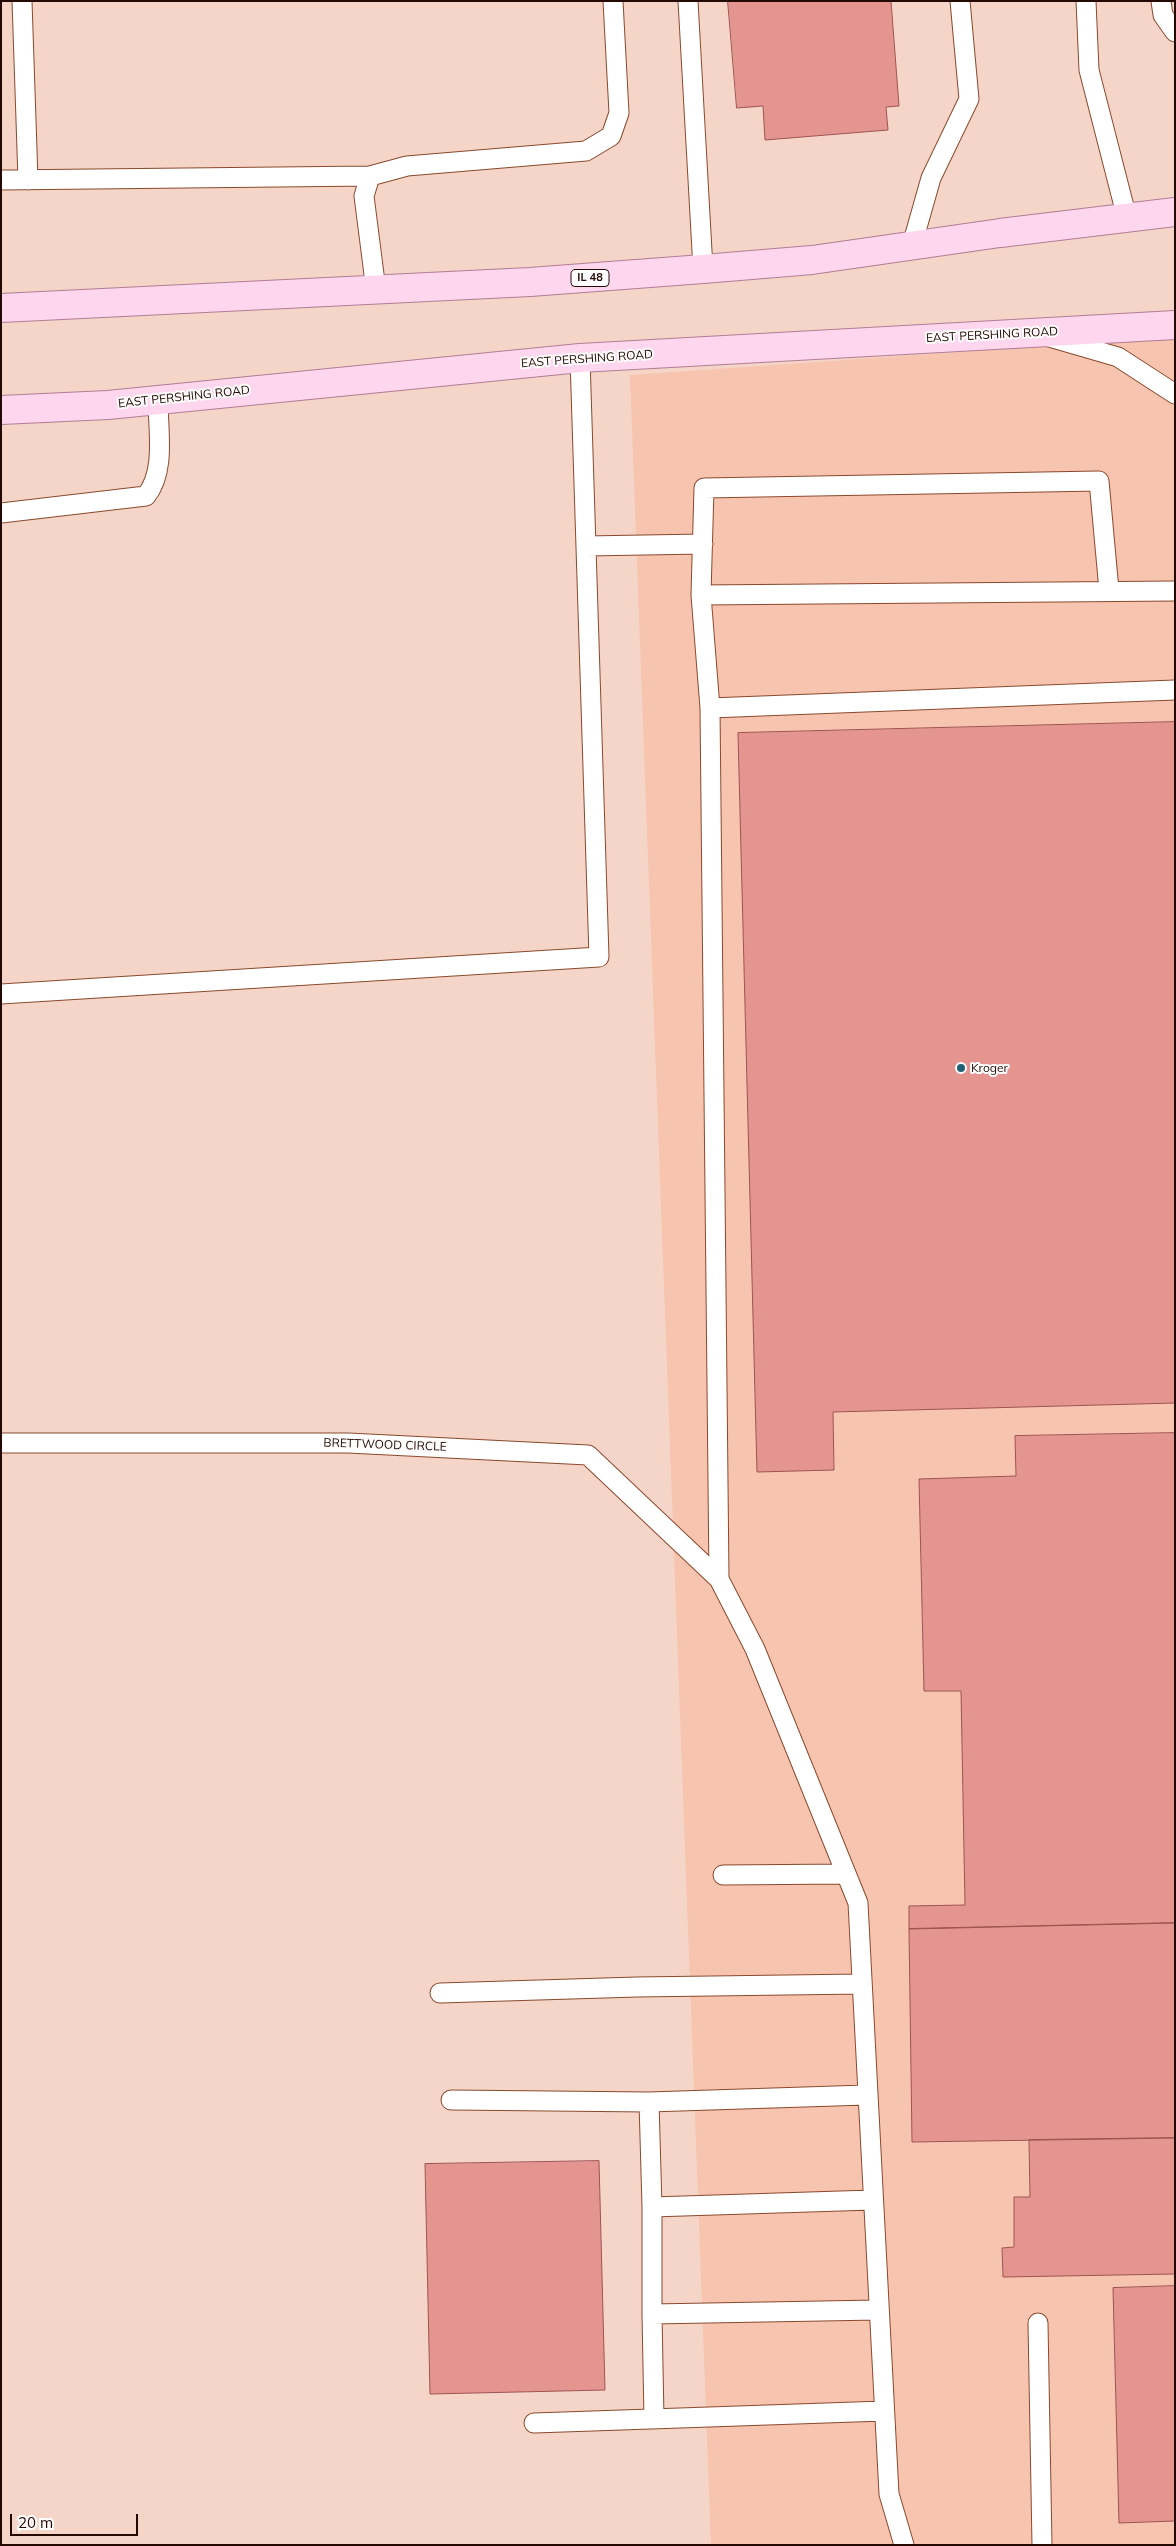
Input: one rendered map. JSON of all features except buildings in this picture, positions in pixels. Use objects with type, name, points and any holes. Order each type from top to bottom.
[{"type":"main road","name":"IL 48","points":[[1,308],[530,282],[703,269],[812,260],[912,245],[1175,212]]},
{"type":"main road","name":"EAST PERSHING ROAD","points":[[1,410],[108,405],[580,358],[1175,325]]},
{"type":"lane","points":[[22,1],[28,180]]},
{"type":"lane","points":[[1,180],[370,176],[407,166],[586,151],[610,136],[619,113],[613,1]]},
{"type":"lane","points":[[688,1],[703,269]]},
{"type":"lane","points":[[912,245],[931,178],[969,99],[960,1]]},
{"type":"lane","points":[[1086,1],[1089,70],[1127,218]]},
{"type":"lane","points":[[1162,1],[1163,15],[1175,32]]},
{"type":"lane","points":[[370,176],[364,196],[376,290]]},
{"type":"lane","points":[[1033,333],[1118,357],[1175,394]]},
{"type":"lane","points":[[1,994],[599,957],[580,358]]},
{"type":"lane","points":[[1,513],[146,496],[155,485],[159,467],[158,400]]},
{"type":"lane","points":[[904,2545],[889,2494],[866,2095],[858,1903],[755,1649],[718,1579],[710,708],[701,595],[704,488],[1098,481],[1109,590]]},
{"type":"lane","points":[[586,546],[703,544]]},
{"type":"lane","points":[[701,595],[1175,590]]},
{"type":"lane","points":[[710,708],[1175,690]]},
{"type":"lane","name":"BRETTWOOD CIRCLE","points":[[1,1443],[348,1443],[588,1455],[718,1579]]},
{"type":"lane","points":[[723,1875],[846,1874]]},
{"type":"lane","points":[[440,1993],[647,1987],[861,1984]]},
{"type":"lane","points":[[451,2100],[649,2102],[866,2095]]},
{"type":"lane","points":[[649,2102],[654,2419]]},
{"type":"lane","points":[[652,2207],[872,2200]]},
{"type":"lane","points":[[652,2314],[878,2310]]},
{"type":"lane","points":[[1038,2323],[1042,2545]]},
{"type":"lane","points":[[534,2423],[884,2411]]},
{"type":"shaded area","points":[[1175,337],[1175,2545],[711,2545],[630,375]]},
{"type":"place","name":"Kroger","points":[[961,1068]]}]
